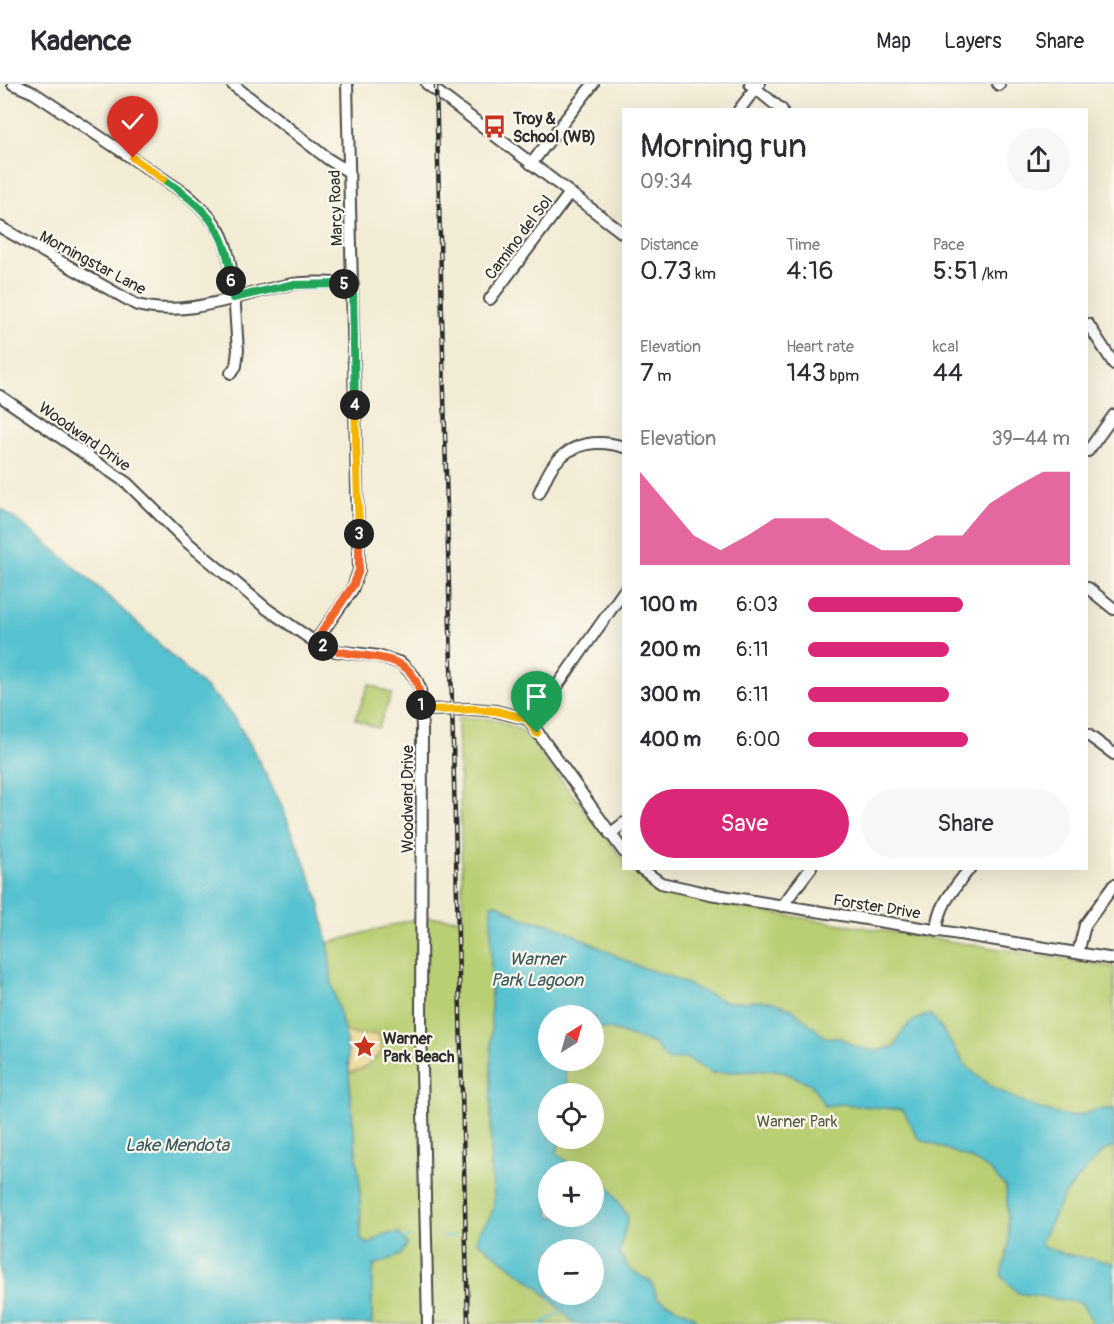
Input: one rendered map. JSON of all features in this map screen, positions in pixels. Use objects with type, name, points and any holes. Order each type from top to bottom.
[{"type":"street","points":[[13,84],[34,93],[186,194],[198,204],[222,235],[227,251],[238,350],[236,366],[231,373]]},
{"type":"street","points":[[232,84],[328,159],[349,172]]},
{"type":"street","name":"Marcy Road","points":[[315,642],[352,590],[359,570],[347,84]]},
{"type":"street","points":[[427,84],[622,232]]},
{"type":"street","points":[[531,164],[593,84]]},
{"type":"street","points":[[740,108],[755,85],[780,108]]},
{"type":"street","name":"Camino del Sol","points":[[490,299],[570,193]]},
{"type":"street","name":"Morningstar Lane","points":[[0,227],[137,305],[152,309],[185,310],[290,285],[353,284]]},
{"type":"street","points":[[1088,324],[1114,364]]},
{"type":"street","name":"Woodward Drive","points":[[0,396],[127,483],[188,542],[267,609],[315,642],[335,651],[378,656],[401,663],[417,682],[422,710],[421,1003],[428,1324]]},
{"type":"street","points":[[1088,451],[1114,415]]},
{"type":"street","points":[[539,493],[554,464],[574,449],[596,442],[622,446]]},
{"type":"street","points":[[1088,590],[1114,609]]},
{"type":"street","points":[[528,719],[550,696],[622,594]]},
{"type":"street","points":[[422,710],[473,709],[496,711],[528,719],[622,849]]},
{"type":"street","points":[[1088,735],[1114,754]]},
{"type":"street","points":[[610,834],[622,825]]},
{"type":"street","name":"Forster Drive","points":[[643,870],[661,883],[679,888],[1114,959]]},
{"type":"street","points":[[782,906],[809,870]]},
{"type":"street","points":[[937,931],[939,913],[945,901],[968,870]]},
{"type":"street","points":[[1078,953],[1085,925],[1114,885]]},
{"type":"green space","points":[[369,684],[392,694],[378,728],[355,719]]},
{"type":"green space","name":"Warner Park","points":[[458,717],[497,720],[523,731],[622,857],[622,870],[633,870],[665,891],[728,906],[1114,967],[1114,1324],[372,1324],[374,1265],[401,1255],[384,1234],[369,1245],[361,1240],[360,1186],[347,1041],[332,985],[328,943],[422,917],[463,919]]},
{"type":"sand","name":"Warner Park Beach","points":[[345,1031],[357,1035],[379,1034],[382,1052],[364,1068],[350,1073]]},
{"type":"water","name":"Lake Mendota","points":[[0,508],[87,577],[221,702],[250,744],[281,804],[318,897],[328,943],[332,985],[347,1041],[360,1186],[361,1240],[369,1244],[384,1234],[399,1233],[407,1244],[401,1255],[374,1265],[372,1324],[0,1324]]},
{"type":"water","name":"Warner Park Lagoon","points":[[491,904],[498,904],[522,918],[556,926],[637,966],[669,976],[726,1002],[771,1001],[792,1009],[825,1037],[841,1038],[854,1046],[874,1051],[895,1046],[908,1025],[930,1014],[967,1066],[1000,1091],[1043,1110],[1069,1116],[1114,1109],[1114,1147],[1102,1152],[1065,1194],[1041,1242],[1043,1247],[1065,1254],[1114,1263],[1114,1324],[1092,1324],[1081,1303],[1018,1293],[1001,1276],[1009,1243],[1006,1187],[986,1167],[918,1138],[903,1110],[839,1104],[825,1106],[811,1084],[778,1070],[712,1073],[686,1058],[668,1061],[654,1044],[604,1028],[604,1005],[538,1005],[538,1071],[565,1071],[567,1083],[538,1083],[538,1149],[558,1149],[557,1153],[566,1161],[538,1161],[538,1227],[604,1227],[604,1179],[628,1217],[619,1254],[632,1271],[652,1282],[657,1298],[692,1315],[700,1324],[575,1324],[556,1305],[604,1305],[604,1239],[538,1239],[538,1287],[477,1241],[478,1233],[492,1212],[494,1196],[491,1174]]},
{"type":"waterway","points":[[442,1237],[456,1236]]},
{"type":"waterway","points":[[403,1239],[410,1237]]},
{"type":"waterway","points":[[540,1324],[562,1310]]},
{"type":"railway","points":[[436,84],[468,1324]]},
{"type":"place","name":"Troy & School (WB)","points":[[495,127]]},
{"type":"place","name":"Warner Park Beach","points":[[365,1047]]},
{"type":"route","points":[[133,158],[186,194],[198,204],[218,228],[227,251],[233,298],[290,285],[353,284],[359,570],[352,590],[315,642],[335,651],[378,656],[401,663],[414,676],[420,688],[422,710],[496,711],[528,719],[537,733]]}]
